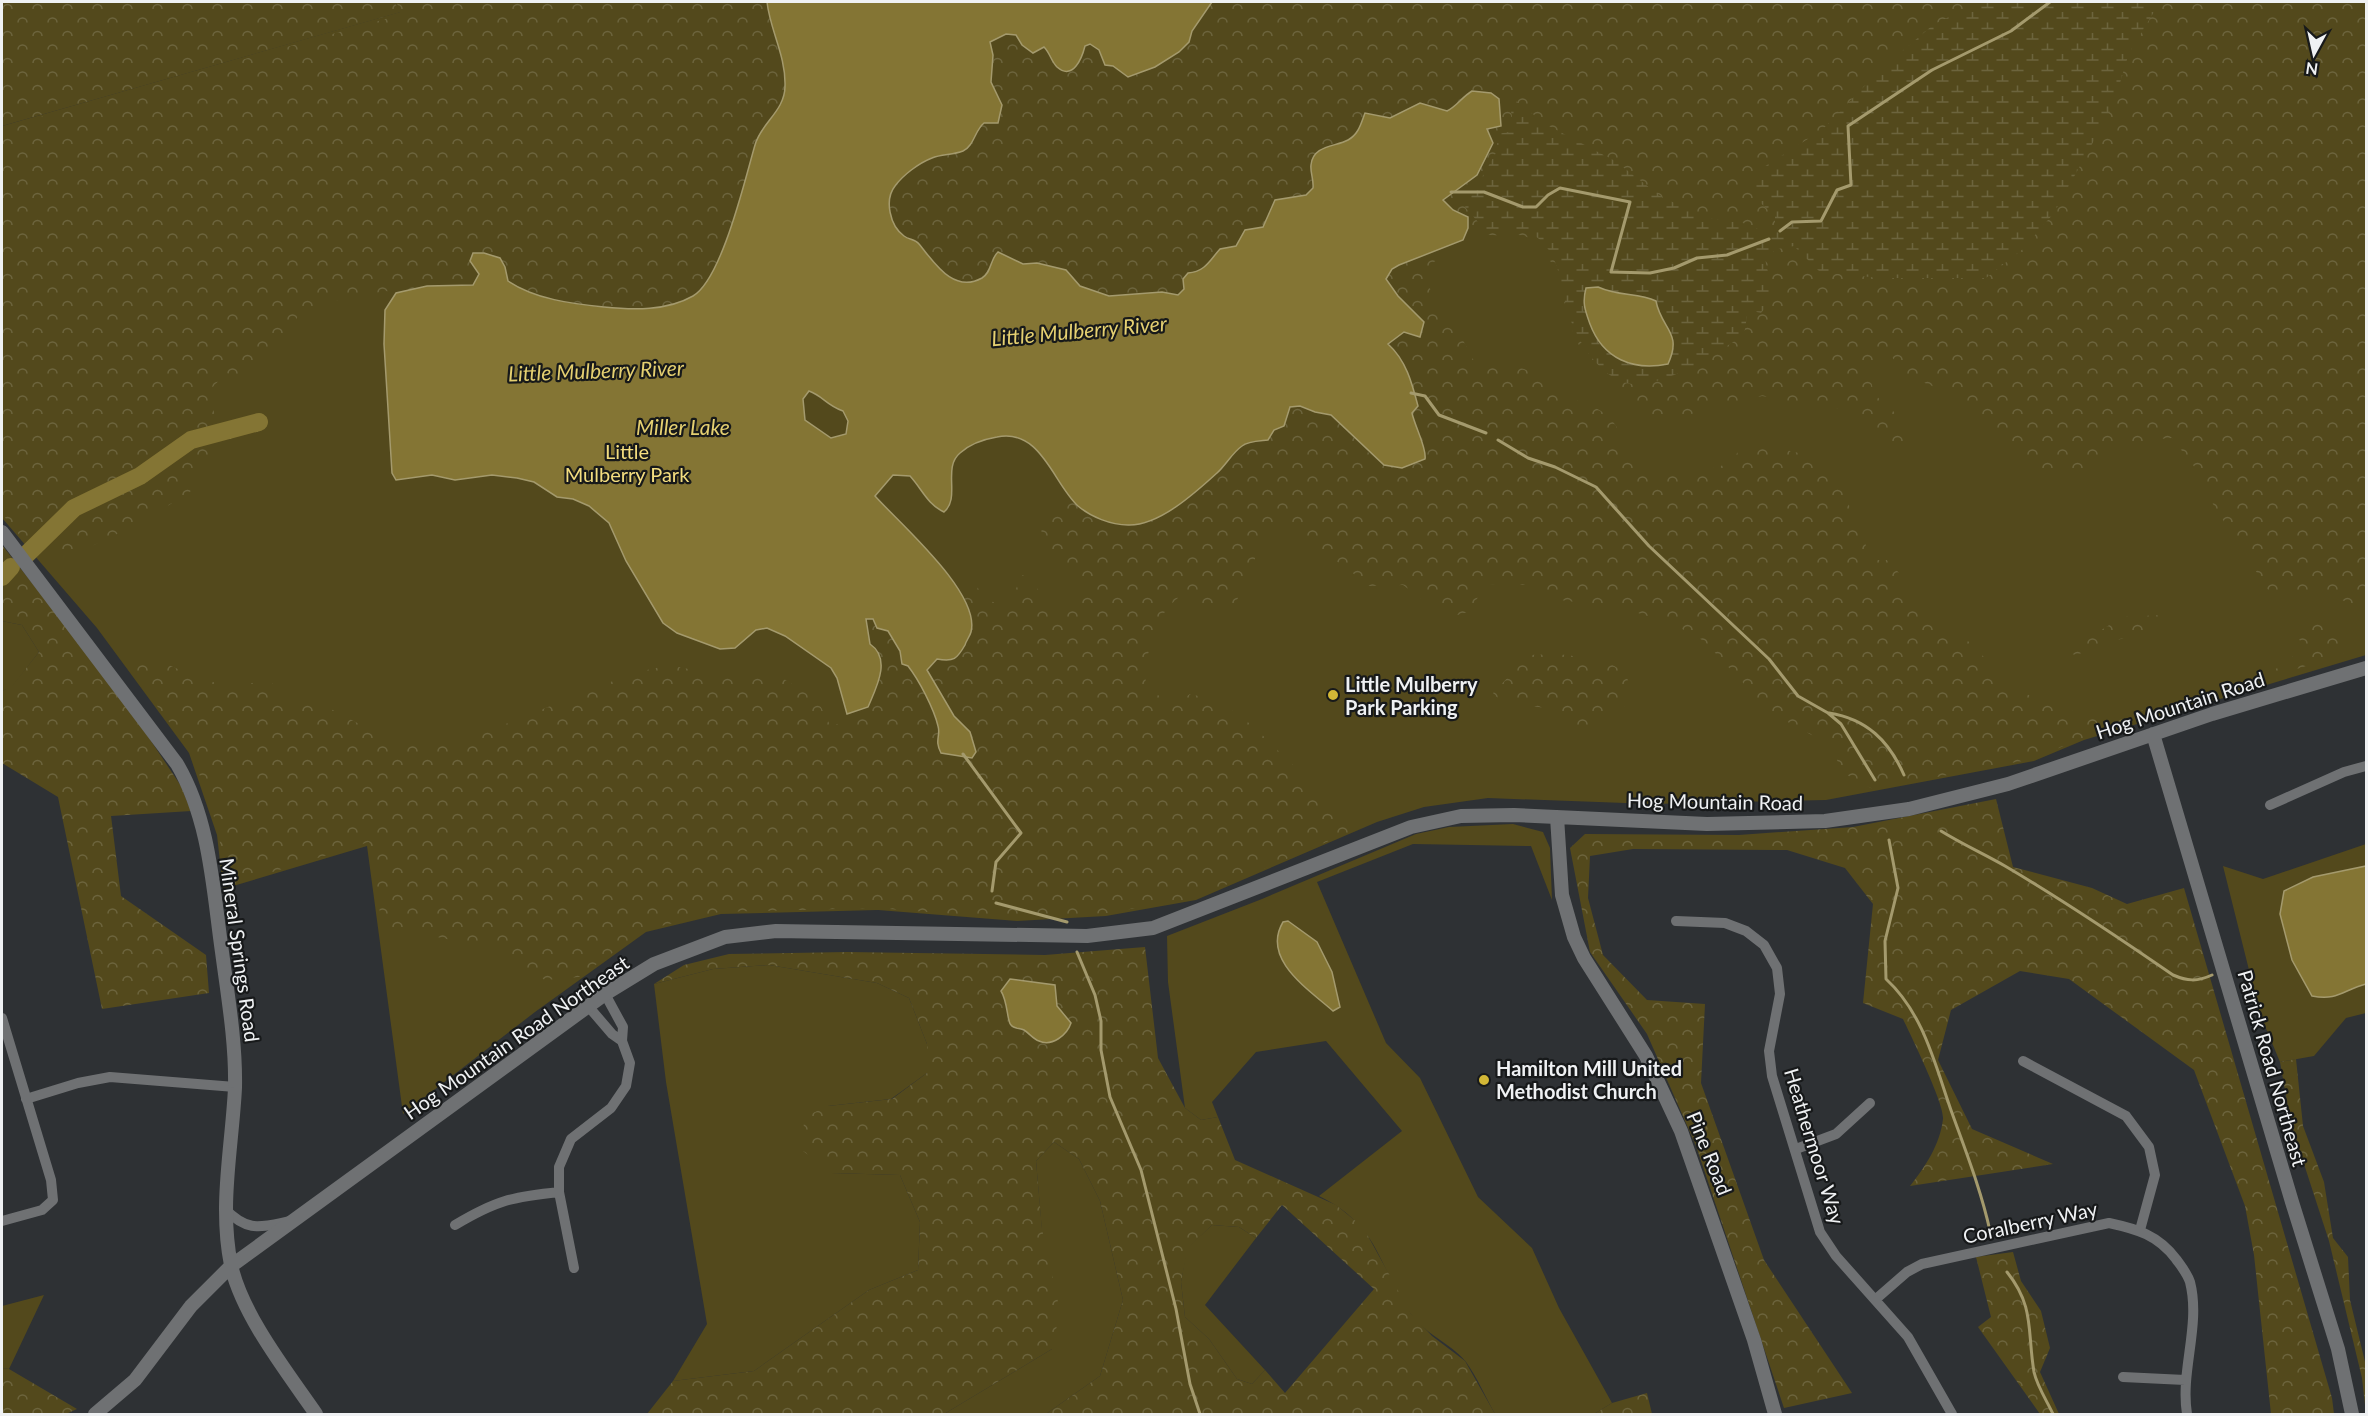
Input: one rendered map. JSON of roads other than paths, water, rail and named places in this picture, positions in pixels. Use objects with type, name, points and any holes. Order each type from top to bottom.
[{"type":"street","name":"Mineral Springs Road","points":[[2,532],[171,755],[192,789],[202,819],[234,1052],[235,1087],[225,1208],[231,1266],[265,1340],[316,1414]]},
{"type":"street","name":"Hog Mountain Road","points":[[1061,937],[1153,928],[1410,827],[1461,816],[1557,817],[1707,824],[1825,821],[1909,809],[1961,798],[2300,686],[2367,668]]},
{"type":"street","name":"Patrick Road Northeast","points":[[2153,734],[2338,1349],[2352,1414]]},
{"type":"street","points":[[2270,805],[2344,772],[2367,766]]},
{"type":"street","name":"Pine Road","points":[[1557,817],[1562,895],[1574,937],[1584,958],[1646,1056],[1681,1131],[1751,1329],[1775,1414]]},
{"type":"street","name":"Heathermoor Way","points":[[1676,921],[1725,923],[1746,931],[1764,945],[1777,968],[1780,994],[1769,1051],[1773,1076],[1820,1232],[1836,1256],[1908,1337],[1952,1414]]},
{"type":"street","name":"Hog Mountain Road Northeast","points":[[96,1414],[135,1380],[191,1306],[231,1266],[588,1006],[654,964],[725,937],[776,931],[1061,937]]},
{"type":"street","points":[[574,1268],[559,1192],[559,1167],[571,1139],[611,1108],[626,1086],[630,1063],[622,1041],[623,1028],[606,994]]},
{"type":"street","points":[[588,1006],[612,1034],[622,1041]]},
{"type":"street","points":[[2,1018],[51,1180],[53,1200],[42,1210],[2,1221]]},
{"type":"street","points":[[2022,1061],[2126,1116],[2149,1147],[2155,1175],[2140,1230]]},
{"type":"street","points":[[26,1100],[78,1083],[110,1077],[235,1087]]},
{"type":"street","points":[[1796,1149],[1836,1134],[1870,1103]]},
{"type":"street","points":[[455,1225],[490,1204],[514,1197],[559,1192]]},
{"type":"street","points":[[225,1208],[238,1222],[250,1227],[291,1221]]},
{"type":"street","name":"Coralberry Way","points":[[1876,1299],[1907,1272],[1922,1264],[2109,1224],[2140,1230],[2169,1250],[2190,1281],[2192,1302],[2185,1380],[2187,1414]]},
{"type":"street","points":[[2123,1377],[2185,1380]]},
{"type":"water","name":"Miller Lake","points":[[767,2],[1212,2],[1192,31],[1189,42],[1179,52],[1155,67],[1128,77],[1113,66],[1105,65],[1099,50],[1090,44],[1085,46],[1082,56],[1072,70],[1063,71],[1053,62],[1044,47],[1033,53],[1022,45],[1016,35],[1006,34],[990,42],[993,55],[991,82],[1002,105],[998,123],[984,123],[967,149],[927,160],[917,166],[895,186],[889,205],[892,219],[899,232],[917,242],[945,274],[962,282],[972,282],[982,278],[998,252],[1023,264],[1037,263],[1066,270],[1080,286],[1109,296],[1162,292],[1178,295],[1184,289],[1183,279],[1188,273],[1203,268],[1220,249],[1236,246],[1245,230],[1263,227],[1275,200],[1306,195],[1313,188],[1311,165],[1313,158],[1320,150],[1352,138],[1365,113],[1390,118],[1420,103],[1447,111],[1472,91],[1491,93],[1499,99],[1501,126],[1487,129],[1493,143],[1477,175],[1443,200],[1453,210],[1468,217],[1468,228],[1463,240],[1399,265],[1392,269],[1386,279],[1398,296],[1424,322],[1420,337],[1404,332],[1388,344],[1408,372],[1418,406],[1412,413],[1425,459],[1402,468],[1384,465],[1331,415],[1300,406],[1290,407],[1284,426],[1274,430],[1268,440],[1251,442],[1242,446],[1220,470],[1187,499],[1152,520],[1128,525],[1108,522],[1083,510],[1069,496],[1035,449],[1025,441],[1012,436],[983,441],[960,453],[952,467],[951,499],[944,512],[929,501],[910,476],[893,475],[875,496],[936,560],[964,598],[971,616],[971,632],[960,654],[951,660],[937,659],[927,670],[954,716],[970,732],[976,752],[972,758],[941,753],[938,745],[938,726],[926,695],[908,666],[902,664],[900,651],[888,631],[877,628],[873,619],[866,619],[870,644],[877,650],[880,658],[878,683],[868,707],[847,714],[837,678],[831,668],[785,636],[767,628],[756,630],[735,648],[720,649],[677,633],[663,623],[626,561],[609,523],[589,506],[573,499],[557,497],[534,482],[517,478],[492,475],[455,480],[432,475],[396,480],[392,473],[384,344],[385,310],[396,293],[427,286],[473,285],[479,274],[470,261],[473,253],[484,253],[500,258],[508,281],[519,287],[554,300],[579,304],[626,309],[661,307],[683,301],[704,286],[723,250],[758,137],[777,110],[784,95],[785,75]],"holes":[[[809,391],[843,411],[848,421],[846,434],[831,438],[805,420],[803,399]]]},
{"type":"water","points":[[1598,287],[1656,301],[1672,337],[1672,353],[1668,364],[1643,366],[1631,364],[1611,354],[1603,346],[1590,324],[1584,302],[1586,288]]},
{"type":"water","points":[[254,420],[259,422],[257,431],[242,431],[230,438],[223,432],[227,424]]},
{"type":"water","points":[[2366,866],[2366,984],[2334,996],[2312,996],[2292,960],[2280,914],[2284,891],[2313,877]]},
{"type":"water","points":[[1288,921],[1317,942],[1332,972],[1340,1007],[1333,1011],[1300,983],[1283,961],[1278,948],[1278,936],[1283,922]]},
{"type":"water","points":[[1010,979],[1055,985],[1057,1006],[1071,1023],[1063,1036],[1054,1041],[1039,1041],[1024,1030],[1011,1025],[1001,991]]},
{"type":"waterway","name":"Little Mulberry River","points":[[1780,231],[1792,222],[1821,221],[1837,190],[1851,185],[1848,126],[1932,70],[2011,31],[2050,2]]},
{"type":"waterway","name":"Little Mulberry River","points":[[1451,192],[1484,192],[1523,207],[1536,207],[1548,195],[1560,188],[1630,202],[1611,272],[1650,273],[1674,268],[1697,258],[1727,255],[1769,239]]},
{"type":"waterway","points":[[1411,393],[1425,396],[1439,415],[1486,433]]},
{"type":"waterway","name":"Little Mulberry River","points":[[27,554],[74,508],[140,476],[191,440],[259,422]]},
{"type":"waterway","points":[[1498,440],[1528,458],[1555,467],[1596,487],[1649,546],[1769,659],[1798,696],[1828,713],[1841,724],[1875,780]]},
{"type":"waterway","name":"Little Mulberry River","points":[[2,577],[11,567]]},
{"type":"waterway","points":[[1829,713],[1855,720],[1875,733],[1891,752],[1904,775]]},
{"type":"waterway","points":[[963,754],[1021,833],[996,862],[992,891]]},
{"type":"waterway","points":[[1941,831],[2048,892],[2173,975],[2192,980],[2212,975]]},
{"type":"waterway","points":[[1889,840],[1898,888],[1885,941],[1886,979],[1910,1008],[1927,1041],[1973,1171],[1990,1231]]},
{"type":"waterway","points":[[996,903],[1067,922]]},
{"type":"waterway","points":[[1077,952],[1095,995],[1101,1021],[1101,1050],[1110,1097],[1141,1170],[1176,1309],[1190,1384],[1200,1414]]},
{"type":"waterway","points":[[2007,1272],[2016,1285],[2026,1308],[2034,1372],[2053,1414]]},
{"type":"place","name":"Little Mulberry Park Parking","points":[[1333,695]]},
{"type":"place","name":"Hamilton Mill United Methodist Church","points":[[1484,1080]]},
{"type":"park label","name":"Little Mulberry Park","points":[[627,462]]}]
